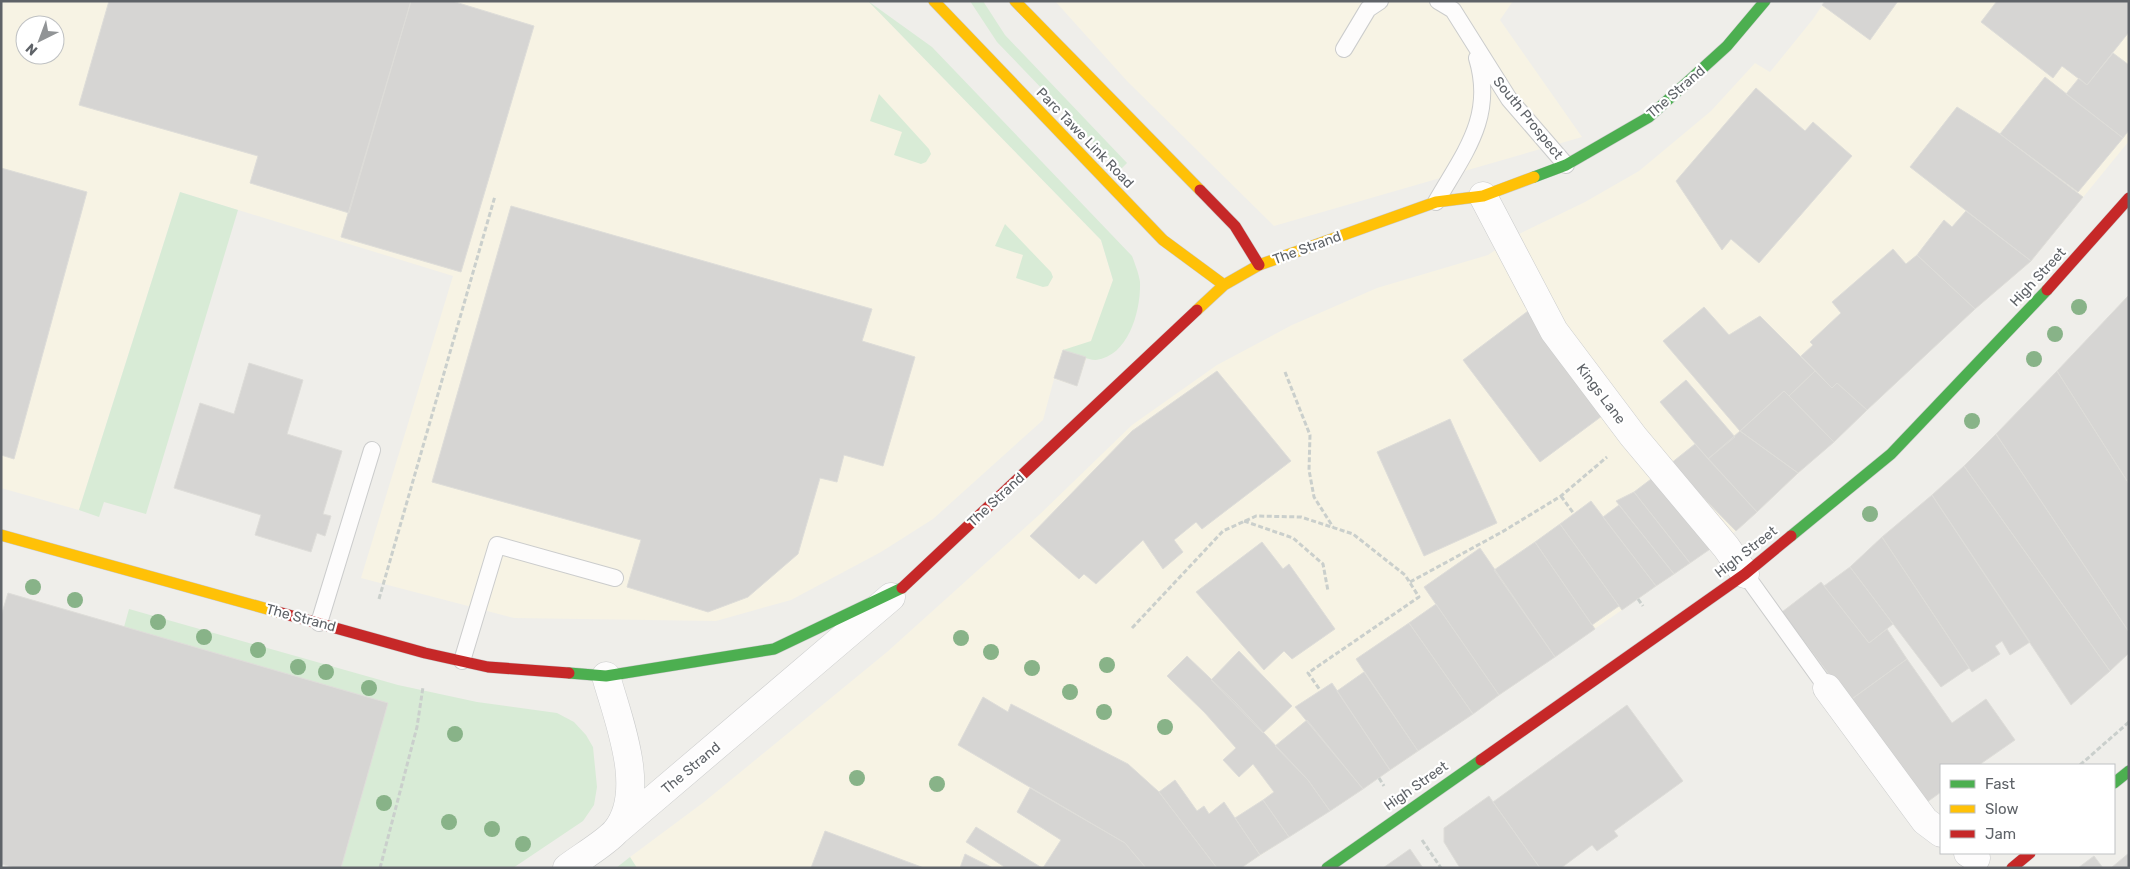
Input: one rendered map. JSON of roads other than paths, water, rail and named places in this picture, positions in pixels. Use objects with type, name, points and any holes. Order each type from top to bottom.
[{"type":"street","name":"Parc Tawe Link Road","points":[[934,1],[1163,240],[1224,285]]},
{"type":"street","points":[[1015,1],[1235,226],[1259,265]]},
{"type":"street","name":"The Strand","points":[[567,868],[616,832],[903,587],[1224,285],[1259,265],[1436,202],[1483,196],[1566,165],[1650,117],[1727,46],[1765,1]]},
{"type":"street","name":"Kings Lane","points":[[1483,196],[1554,331],[1633,436],[1726,547],[1745,574]]},
{"type":"street","name":"High Street","points":[[1327,868],[1745,574],[1891,454],[2052,285],[2129,198]]},
{"type":"street","name":"The Strand","points":[[1,535],[462,661],[488,667],[606,676],[774,649],[903,587]]},
{"type":"street","name":"The Strand","points":[[606,676],[632,777],[630,806],[616,832]]},
{"type":"street","points":[[1826,688],[1925,821],[1940,832]]},
{"type":"street","points":[[2115,783],[2129,771]]},
{"type":"street","points":[[2012,868],[2029,854]]},
{"type":"lane","points":[[1344,48],[1368,9],[1380,1]]},
{"type":"lane","name":"South Prospect","points":[[1438,1],[1453,10],[1509,99],[1566,165]]},
{"type":"lane","name":"South Prospect","points":[[1436,202],[1476,132],[1482,106],[1482,73],[1474,46]]},
{"type":"lane","points":[[320,623],[372,450]]},
{"type":"lane","points":[[462,661],[497,545],[615,578]]},
{"type":"lane","points":[[1745,574],[1826,688]]}]
